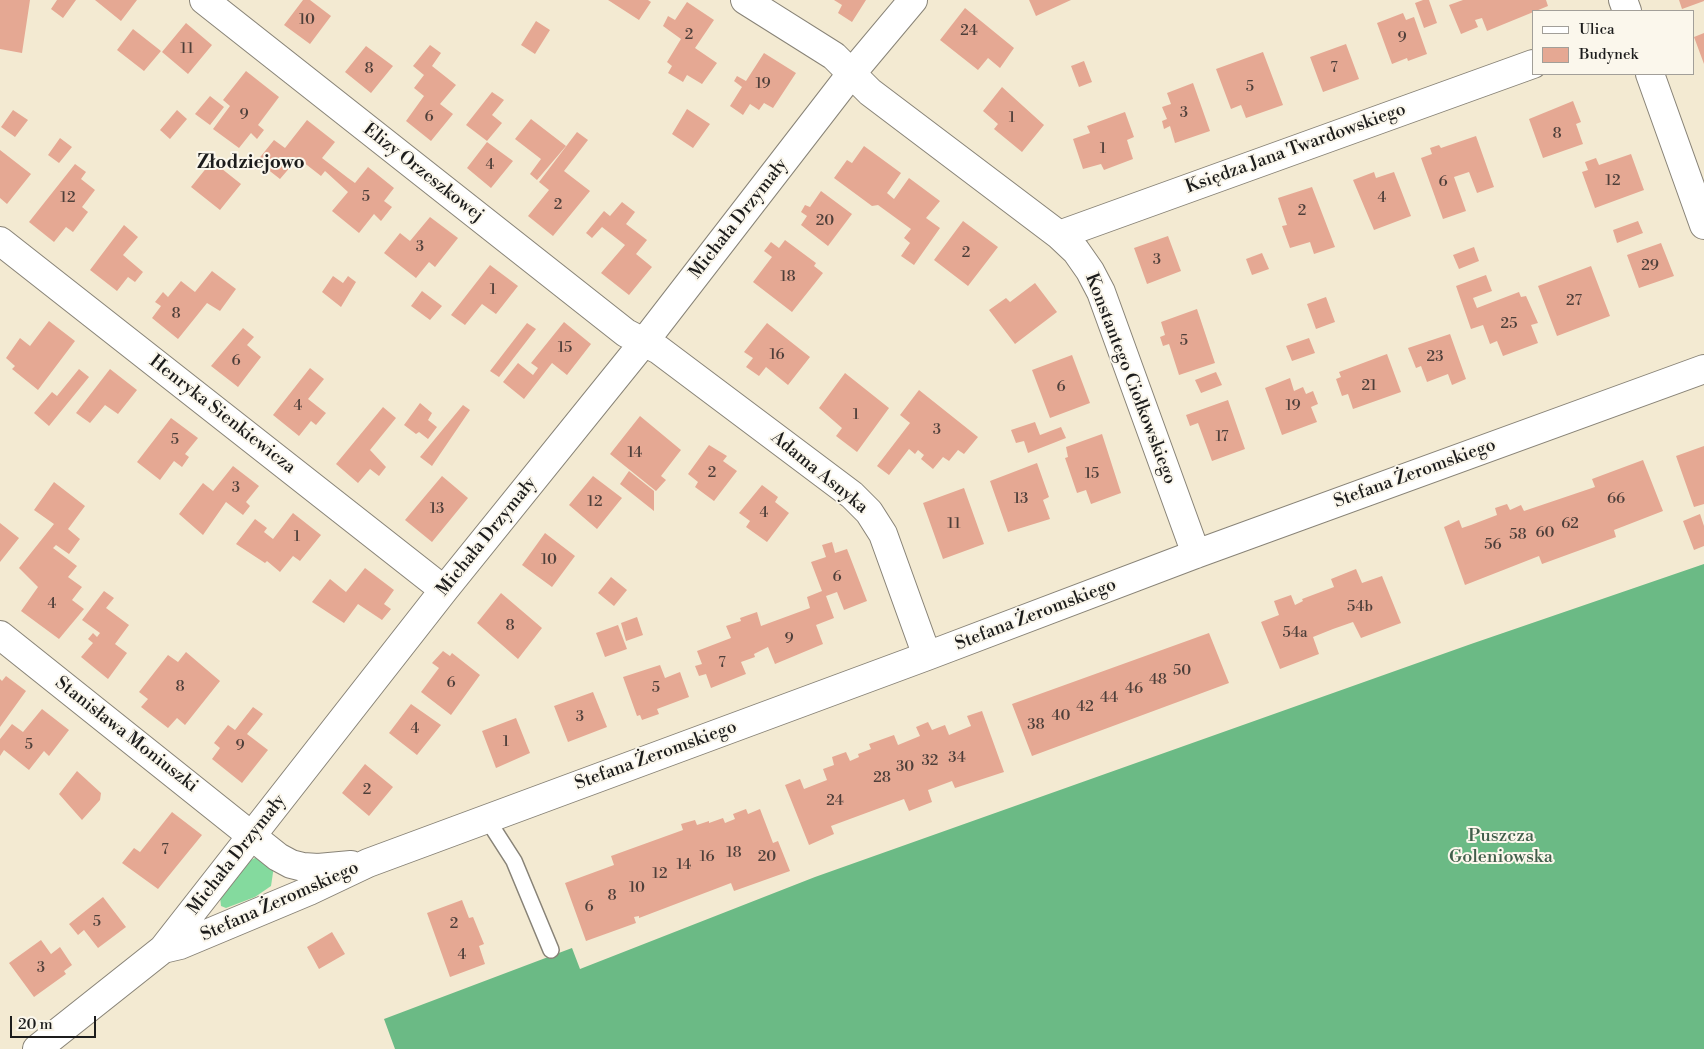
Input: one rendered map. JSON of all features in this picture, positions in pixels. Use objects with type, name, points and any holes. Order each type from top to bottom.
[{"type":"street","name":"Elizy Orzeszkowej","points":[[204,0],[618,327],[644,342]]},
{"type":"street","name":"Konstantego Ciołkowskiego","points":[[745,0],[834,56],[870,92],[1059,235],[1076,252],[1090,271],[1101,292],[1196,554]]},
{"type":"street","name":"Michała Drzymały","points":[[37,1049],[163,948],[444,590],[644,342],[851,74],[913,0]]},
{"type":"street","name":"Księdza Jana Twardowskiego","points":[[1059,235],[1532,64]]},
{"type":"street","points":[[1650,75],[1704,225]]},
{"type":"street","name":"Henryka Sienkiewicza","points":[[0,241],[444,590]]},
{"type":"street","name":"Adama Asnyka","points":[[644,342],[659,350],[836,484],[868,512],[883,534],[927,656]]},
{"type":"street","name":"Stefana Żeromskiego","points":[[163,948],[180,945],[292,898],[368,863],[927,656],[1196,554],[1704,369]]},
{"type":"street","name":"Stanisława Moniuszki","points":[[0,635],[252,835]]},
{"type":"street","name":"Stefana Żeromskiego","points":[[252,835],[278,857],[291,864],[318,868],[368,863]]},
{"type":"lane","points":[[487,819],[514,860],[551,950]]},
{"type":"green space","name":"Puszcza Goleniowska","points":[[1704,564],[1704,1049],[395,1049],[384,1019],[572,948],[580,969],[815,877],[1471,644]]},
{"type":"green space","points":[[257,857],[274,866],[271,886],[255,897],[226,908],[221,906],[220,897],[249,861]]},
{"type":"building","points":[[0,0],[30,0],[22,53],[0,49]]},
{"type":"building","points":[[57,0],[76,0],[63,18],[51,9]]},
{"type":"building","points":[[95,0],[137,0],[121,21]]},
{"type":"building","points":[[303,0],[310,0],[331,16],[310,44],[284,25]]},
{"type":"building","points":[[608,0],[648,0],[651,2],[639,20]]},
{"type":"building","points":[[834,0],[866,0],[852,22],[838,13],[842,5]]},
{"type":"building","points":[[1029,0],[1071,0],[1036,16]]},
{"type":"building","points":[[1429,0],[1437,23],[1424,28],[1415,3]]},
{"type":"building","points":[[1463,0],[1546,0],[1548,6],[1538,10],[1532,10],[1532,13],[1487,31],[1482,18],[1475,20],[1478,27],[1461,34],[1449,5]]},
{"type":"building","points":[[1679,0],[1704,0],[1704,1],[1682,9]]},
{"type":"building","points":[[687,2],[714,20],[695,48],[717,63],[702,84],[687,75],[683,82],[668,73],[672,66],[667,62],[681,39],[663,26],[668,16],[675,20]]},
{"type":"building","points":[[965,8],[1014,48],[1000,68],[988,58],[978,70],[940,40]]},
{"type":"building","points":[[1403,13],[1406,20],[1414,17],[1427,54],[1408,61],[1407,58],[1392,64],[1377,23]]},
{"type":"building","points":[[536,21],[550,30],[535,54],[521,45]]},
{"type":"building","points":[[186,23],[212,45],[188,74],[162,52]]},
{"type":"building","points":[[133,29],[161,51],[144,71],[117,50]]},
{"type":"building","points":[[1704,33],[1704,64],[1694,37]]},
{"type":"building","points":[[1346,44],[1359,79],[1323,92],[1310,57]]},
{"type":"building","points":[[430,45],[441,53],[432,66],[456,85],[440,104],[453,114],[431,141],[406,121],[424,96],[414,88],[424,75],[413,66]]},
{"type":"building","points":[[366,46],[393,66],[371,93],[345,72]]},
{"type":"building","points":[[1263,52],[1283,105],[1246,118],[1241,105],[1231,109],[1216,69]]},
{"type":"building","points":[[764,53],[796,73],[773,108],[764,103],[759,110],[750,104],[743,115],[730,106],[742,87],[734,81],[737,76],[746,81]]},
{"type":"building","points":[[1084,61],[1092,82],[1079,87],[1071,66]]},
{"type":"building","points":[[246,71],[279,97],[258,125],[264,130],[257,139],[251,133],[239,148],[213,129],[230,106],[223,100]]},
{"type":"building","points":[[1193,83],[1210,131],[1175,143],[1170,126],[1164,129],[1162,121],[1167,119],[1162,107],[1171,104],[1167,93]]},
{"type":"building","points":[[1002,87],[1044,125],[1022,152],[994,129],[998,124],[983,111]]},
{"type":"building","points":[[492,92],[504,100],[492,115],[502,123],[487,141],[466,125]]},
{"type":"building","points":[[210,96],[224,107],[210,125],[195,114]]},
{"type":"building","points":[[1573,101],[1581,122],[1576,124],[1583,144],[1543,158],[1529,119]]},
{"type":"building","points":[[687,109],[710,124],[693,148],[672,134]]},
{"type":"building","points":[[13,110],[28,120],[15,137],[1,127]]},
{"type":"building","points":[[177,110],[187,119],[170,139],[160,130]]},
{"type":"building","points":[[1125,112],[1134,137],[1127,140],[1133,159],[1104,170],[1101,164],[1083,169],[1073,139],[1090,133],[1087,126]]},
{"type":"building","points":[[531,119],[566,146],[537,180],[530,174],[541,159],[515,139]]},
{"type":"building","points":[[307,120],[335,142],[322,158],[355,183],[368,167],[394,188],[384,201],[392,207],[381,221],[374,214],[359,233],[332,211],[348,192],[325,171],[321,176],[298,158],[280,179],[257,161],[274,140],[285,148]]},
{"type":"building","points":[[577,132],[588,140],[564,171],[590,191],[553,236],[528,216],[549,190],[539,182]]},
{"type":"building","points":[[1476,136],[1494,187],[1477,193],[1469,172],[1454,177],[1466,211],[1443,219],[1421,158],[1432,154],[1430,148],[1439,145],[1441,148]]},
{"type":"building","points":[[60,138],[72,147],[59,163],[48,155]]},
{"type":"building","points":[[487,142],[513,161],[491,188],[467,168]]},
{"type":"building","points":[[864,146],[901,173],[887,193],[894,199],[909,178],[940,201],[926,218],[940,228],[914,265],[901,256],[910,243],[904,238],[911,229],[878,205],[872,206],[834,178],[847,160],[852,163]]},
{"type":"building","points":[[0,150],[31,174],[7,204],[0,198]]},
{"type":"building","points":[[1631,154],[1644,190],[1595,208],[1582,172],[1588,170],[1585,162],[1596,158],[1599,165]]},
{"type":"building","points":[[212,161],[241,184],[220,210],[191,187]]},
{"type":"building","points":[[75,164],[86,172],[81,179],[95,190],[82,207],[88,212],[73,232],[66,227],[54,242],[29,222]]},
{"type":"building","points":[[1374,172],[1376,178],[1394,172],[1411,216],[1374,230],[1353,180]]},
{"type":"building","points":[[1312,187],[1335,247],[1314,254],[1310,242],[1290,248],[1282,226],[1287,225],[1278,198]]},
{"type":"building","points":[[821,191],[852,214],[828,246],[801,225],[807,216],[801,212],[805,205],[810,207]]},
{"type":"building","points":[[622,202],[635,212],[626,224],[647,240],[636,254],[652,267],[629,295],[601,273],[625,245],[602,227],[592,238],[586,233],[604,211],[610,216]]},
{"type":"building","points":[[430,217],[458,238],[435,267],[429,262],[416,278],[384,253],[400,233],[410,241]]},
{"type":"building","points":[[963,221],[998,247],[968,286],[934,260]]},
{"type":"building","points":[[1638,221],[1643,233],[1617,243],[1613,230]]},
{"type":"building","points":[[124,225],[138,237],[123,255],[143,272],[135,282],[128,277],[117,291],[90,270]]},
{"type":"building","points":[[1168,236],[1181,271],[1147,284],[1134,248]]},
{"type":"building","points":[[785,240],[816,263],[814,266],[823,273],[792,312],[753,282],[772,257],[764,251],[771,242],[779,248]]},
{"type":"building","points":[[1661,243],[1674,276],[1639,288],[1627,255]]},
{"type":"building","points":[[1474,247],[1479,261],[1459,269],[1453,255]]},
{"type":"building","points":[[1262,253],[1269,269],[1252,275],[1246,259]]},
{"type":"building","points":[[490,265],[518,286],[496,314],[482,304],[465,325],[451,315]]},
{"type":"building","points":[[1591,266],[1610,316],[1557,336],[1538,286]]},
{"type":"building","points":[[212,271],[236,289],[220,311],[207,303],[178,339],[152,318],[161,306],[155,302],[163,292],[168,297],[181,281],[195,292]]},
{"type":"building","points":[[1486,275],[1492,291],[1473,298],[1477,308],[1519,292],[1521,297],[1526,296],[1538,323],[1531,325],[1538,343],[1503,356],[1497,341],[1490,344],[1483,325],[1471,329],[1456,286]]},
{"type":"building","points":[[333,276],[343,283],[348,276],[356,282],[341,307],[322,292]]},
{"type":"building","points":[[1035,283],[1057,312],[1015,344],[989,310],[1006,298],[1010,302]]},
{"type":"building","points":[[422,291],[442,306],[430,320],[411,306]]},
{"type":"building","points":[[1326,297],[1335,322],[1316,329],[1307,304]]},
{"type":"building","points":[[1197,309],[1215,363],[1179,375],[1169,344],[1163,346],[1160,337],[1165,335],[1161,322]]},
{"type":"building","points":[[49,321],[75,341],[38,390],[12,369],[15,366],[6,358],[20,338],[30,346]]},
{"type":"building","points":[[564,322],[591,344],[567,375],[552,363],[524,399],[503,382],[518,363],[533,375],[538,368],[531,363]]},
{"type":"building","points":[[527,323],[536,329],[499,377],[490,371]]},
{"type":"building","points":[[767,323],[810,357],[788,385],[766,367],[759,376],[746,367],[753,358],[744,352]]},
{"type":"building","points":[[243,328],[254,337],[247,345],[261,357],[238,387],[211,366]]},
{"type":"building","points":[[1450,334],[1466,379],[1452,385],[1448,374],[1427,382],[1421,366],[1416,368],[1408,348]]},
{"type":"building","points":[[1309,338],[1315,353],[1292,361],[1286,346]]},
{"type":"building","points":[[1387,354],[1401,392],[1353,409],[1348,394],[1342,396],[1336,379],[1341,377],[1339,372]]},
{"type":"building","points":[[1072,355],[1090,403],[1050,418],[1032,370]]},
{"type":"building","points":[[310,368],[324,379],[308,399],[326,413],[316,425],[311,421],[299,436],[273,415]]},
{"type":"building","points":[[79,369],[89,377],[49,426],[34,413],[52,392],[57,396]]},
{"type":"building","points":[[110,369],[137,390],[118,414],[105,405],[90,423],[76,413]]},
{"type":"building","points":[[1216,372],[1222,385],[1201,393],[1195,380]]},
{"type":"building","points":[[845,373],[889,408],[857,452],[836,436],[842,428],[819,408]]},
{"type":"building","points":[[1290,378],[1294,391],[1303,387],[1306,394],[1313,391],[1318,404],[1311,407],[1317,422],[1282,435],[1265,388]]},
{"type":"building","points":[[919,390],[978,437],[964,454],[958,450],[949,461],[943,457],[933,469],[921,459],[924,455],[918,450],[915,454],[909,449],[889,475],[877,466],[910,423],[900,415]]},
{"type":"building","points":[[1228,400],[1245,449],[1212,461],[1198,423],[1190,426],[1186,415]]},
{"type":"building","points":[[420,403],[432,413],[428,420],[437,427],[428,439],[419,432],[416,434],[404,425]]},
{"type":"building","points":[[463,405],[470,410],[432,466],[420,457]]},
{"type":"building","points":[[383,407],[396,418],[370,450],[386,467],[379,476],[370,469],[358,483],[336,464]]},
{"type":"building","points":[[640,416],[681,450],[661,476],[666,480],[656,491],[610,454]]},
{"type":"building","points":[[171,418],[198,438],[185,454],[189,457],[182,467],[174,461],[160,480],[137,462]]},
{"type":"building","points":[[1035,422],[1040,435],[1061,427],[1066,438],[1028,453],[1024,441],[1016,443],[1011,430]]},
{"type":"building","points":[[1102,434],[1121,493],[1091,504],[1086,490],[1077,493],[1065,458],[1068,457],[1066,447]]},
{"type":"building","points":[[709,445],[727,456],[723,461],[737,471],[714,501],[695,487],[698,482],[688,474]]},
{"type":"building","points":[[1704,446],[1704,504],[1694,507],[1676,456]]},
{"type":"building","points":[[1643,460],[1663,511],[1614,530],[1616,537],[1542,564],[1539,556],[1465,585],[1444,527],[1459,520],[1462,528],[1471,525],[1497,515],[1495,508],[1507,504],[1510,510],[1521,505],[1524,511],[1595,487],[1592,479]]},
{"type":"building","points":[[1037,463],[1049,497],[1043,500],[1050,519],[1008,532],[990,481]]},
{"type":"building","points":[[233,466],[259,486],[246,502],[250,506],[243,515],[226,502],[203,535],[179,514],[203,483],[213,491]]},
{"type":"building","points":[[629,471],[654,491],[654,511],[620,484]]},
{"type":"building","points":[[442,476],[468,498],[432,542],[405,520]]},
{"type":"building","points":[[593,476],[622,498],[597,529],[569,505]]},
{"type":"building","points":[[54,482],[85,506],[68,529],[80,539],[69,554],[56,545],[53,548],[77,566],[68,577],[82,587],[72,600],[84,609],[59,639],[21,611],[38,587],[19,568],[54,524],[34,510]]},
{"type":"building","points":[[762,485],[778,497],[775,502],[789,513],[767,542],[746,527],[750,521],[739,513]]},
{"type":"building","points":[[964,488],[984,544],[943,559],[923,503]]},
{"type":"building","points":[[293,513],[321,535],[300,561],[293,556],[280,572],[267,561],[265,563],[236,544],[255,519],[267,528],[264,532],[273,539]]},
{"type":"building","points":[[1700,514],[1704,526],[1704,546],[1694,550],[1683,521]]},
{"type":"building","points":[[0,523],[19,538],[0,562]]},
{"type":"building","points":[[545,533],[575,556],[552,587],[522,565]]},
{"type":"building","points":[[832,542],[835,553],[847,549],[867,601],[844,610],[837,592],[826,596],[834,618],[816,625],[823,644],[775,664],[768,647],[754,654],[755,657],[741,662],[746,674],[711,688],[706,674],[699,676],[695,666],[702,664],[697,651],[731,638],[726,626],[741,621],[740,618],[757,612],[761,626],[810,608],[807,597],[822,591],[811,562],[826,557],[822,545]]},
{"type":"building","points":[[365,568],[394,590],[384,604],[391,609],[382,620],[358,604],[344,623],[312,602],[330,579],[346,592]]},
{"type":"building","points":[[1356,569],[1362,583],[1382,576],[1401,623],[1361,638],[1353,622],[1333,629],[1313,637],[1319,654],[1280,669],[1261,622],[1279,615],[1274,601],[1291,595],[1295,605],[1303,601],[1302,599],[1334,587],[1331,579]]},
{"type":"building","points":[[611,577],[627,590],[614,606],[598,593]]},
{"type":"building","points":[[104,591],[114,598],[106,608],[129,625],[115,644],[127,653],[108,679],[81,657],[93,643],[88,639],[93,633],[97,637],[100,633],[82,620]]},
{"type":"building","points":[[501,593],[542,628],[518,659],[477,623]]},
{"type":"building","points":[[637,617],[643,635],[626,641],[621,623]]},
{"type":"building","points":[[618,625],[627,649],[605,657],[596,633]]},
{"type":"building","points":[[1209,633],[1229,683],[1032,756],[1012,704]]},
{"type":"building","points":[[443,651],[450,656],[452,653],[480,675],[451,715],[421,692],[439,668],[432,663]]},
{"type":"building","points":[[186,652],[220,681],[185,725],[177,718],[168,728],[141,707],[148,699],[139,692],[168,655],[178,662]]},
{"type":"building","points":[[660,665],[665,678],[680,672],[689,697],[657,709],[659,714],[642,720],[640,715],[637,716],[623,677]]},
{"type":"building","points":[[6,676],[26,691],[0,727],[0,679],[2,681]]},
{"type":"building","points":[[593,692],[607,727],[568,742],[554,706]]},
{"type":"building","points":[[411,704],[441,725],[417,755],[389,733]]},
{"type":"building","points":[[253,707],[263,714],[247,734],[268,750],[242,783],[212,759],[220,748],[214,743],[228,725],[235,730]]},
{"type":"building","points":[[42,709],[69,730],[49,756],[44,751],[29,770],[4,750],[0,756],[0,739],[12,724],[23,732]]},
{"type":"building","points":[[982,711],[1004,772],[955,788],[952,781],[928,790],[932,802],[909,811],[904,799],[831,826],[834,834],[809,845],[785,785],[800,779],[804,789],[827,780],[823,769],[834,765],[832,757],[846,752],[850,761],[859,757],[858,754],[871,749],[869,744],[894,735],[898,745],[920,736],[916,727],[928,722],[932,730],[945,725],[949,735],[971,726],[967,716]]},
{"type":"building","points":[[516,718],[530,753],[496,768],[482,731]]},
{"type":"building","points":[[365,764],[393,787],[369,816],[342,793]]},
{"type":"building","points":[[77,771],[101,793],[100,800],[82,820],[59,794]]},
{"type":"building","points":[[746,809],[748,814],[760,809],[773,843],[778,841],[790,871],[734,891],[731,883],[639,918],[639,916],[634,917],[636,923],[586,941],[565,883],[614,865],[611,856],[683,830],[681,824],[695,820],[697,825],[723,818],[725,823],[735,819],[733,814]]},
{"type":"building","points":[[172,812],[202,835],[158,889],[122,863],[134,848],[140,852]]},
{"type":"building","points":[[103,897],[126,927],[98,948],[84,930],[78,935],[69,924]]},
{"type":"building","points":[[462,900],[469,918],[473,917],[484,944],[479,946],[485,964],[450,977],[427,913]]},
{"type":"building","points":[[332,932],[345,954],[319,969],[307,947]]},
{"type":"building","points":[[41,940],[51,954],[60,947],[72,965],[64,971],[66,974],[34,997],[9,963]]},
{"type":"district","name":"Złodziejowo","points":[[251,163]]}]
